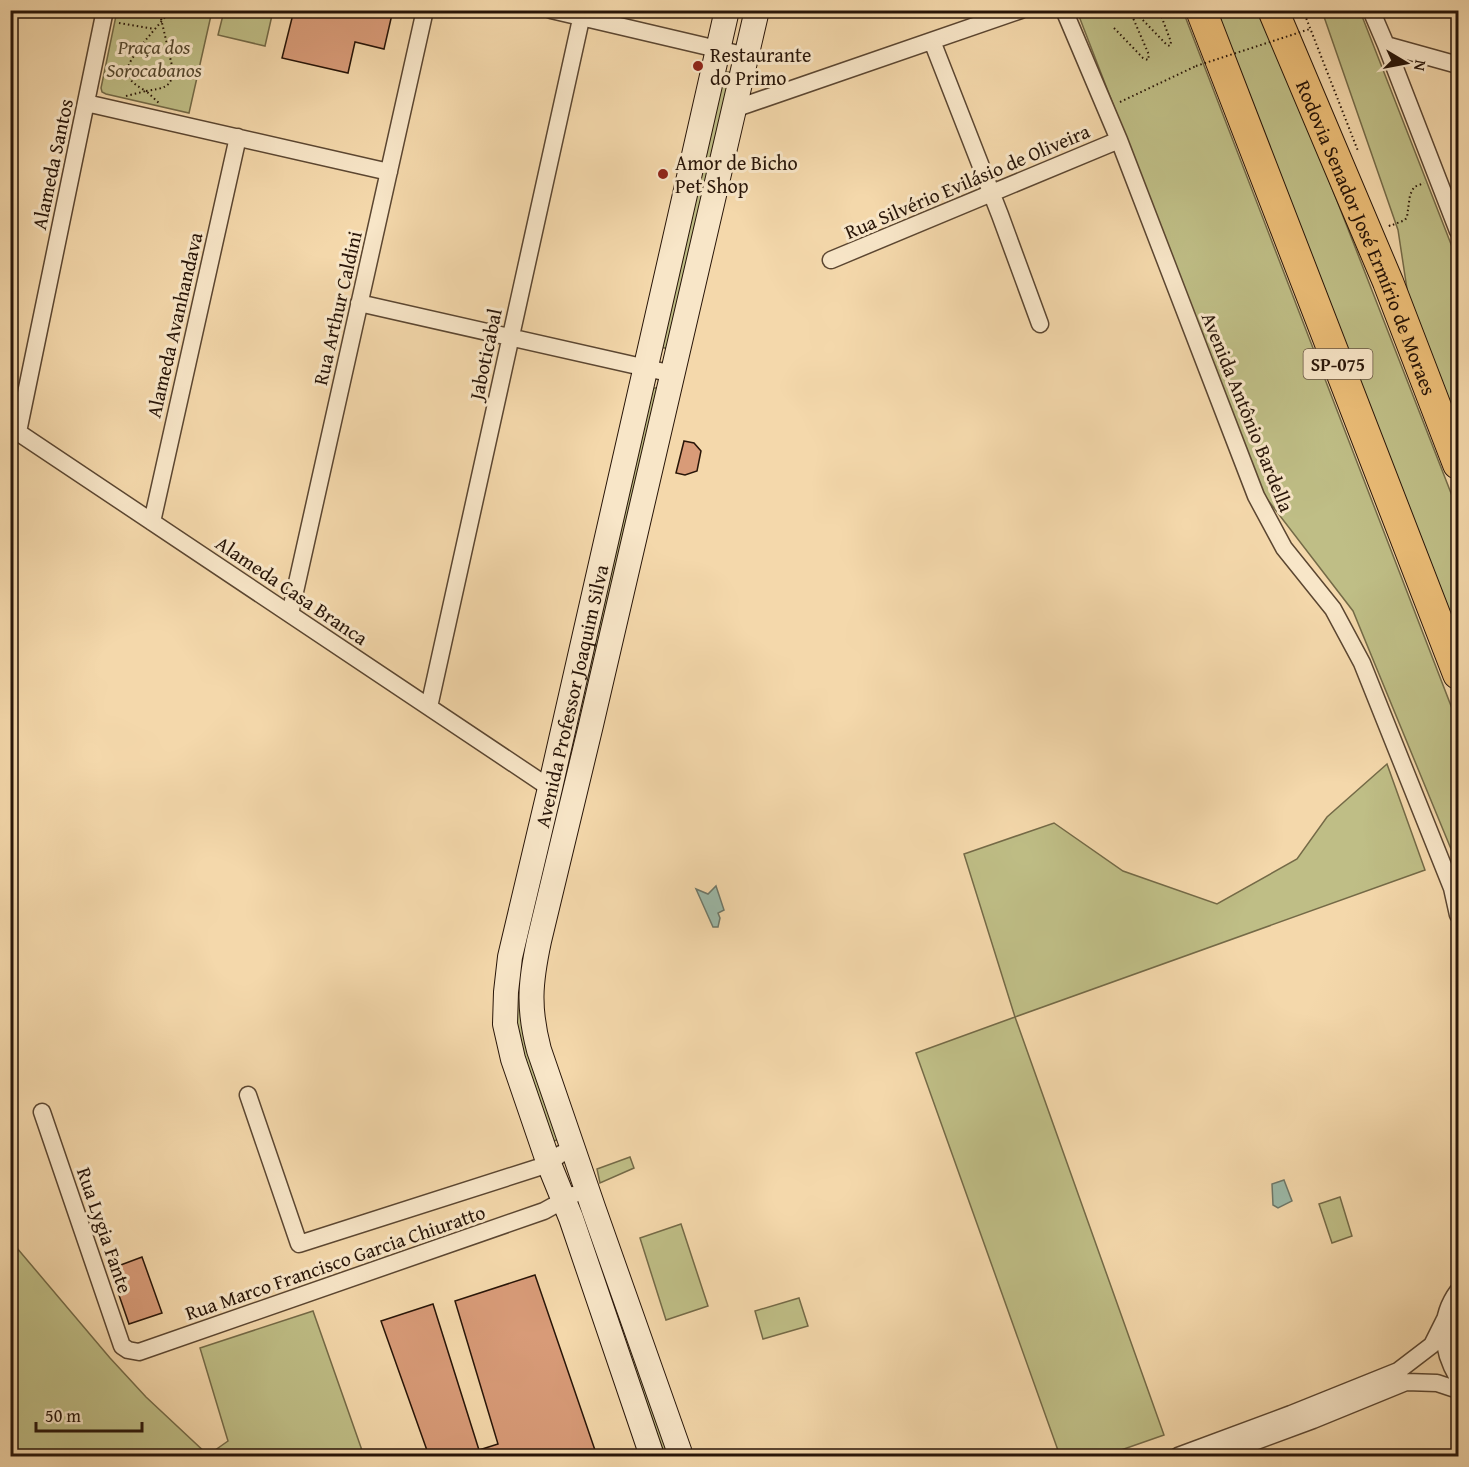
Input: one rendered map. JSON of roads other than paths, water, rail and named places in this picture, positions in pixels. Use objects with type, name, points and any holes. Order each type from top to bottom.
[{"type":"highway","name":"SP-075","points":[[1201,10],[1458,674]]},
{"type":"highway","name":"Rodovia Senador José Ermírio de Moraes","points":[[1273,10],[1388,282],[1458,464]]},
{"type":"main road","name":"Avenida Professor Joaquim Silva","points":[[652,1456],[560,1209],[549,1164],[513,1059],[506,1024],[506,992],[510,957],[727,10]]},
{"type":"main road","name":"Avenida Professor Joaquim Silva","points":[[681,1456],[539,1050],[533,1026],[530,994],[534,962],[757,10]]},
{"type":"street","name":"Rua Arthur Caldini","points":[[290,614],[425,10]]},
{"type":"street","points":[[552,10],[582,14],[747,56]]},
{"type":"street","points":[[735,109],[1022,10]]},
{"type":"street","name":"Avenida Antônio Bardella","points":[[1064,10],[1119,140],[1256,496],[1284,548],[1333,609],[1362,663],[1452,888],[1458,915]]},
{"type":"street","points":[[1371,10],[1437,177],[1454,207],[1458,231]]},
{"type":"street","points":[[1384,10],[1384,38]]},
{"type":"street","name":"Alameda Santos","points":[[14,429],[105,13]]},
{"type":"street","name":"Jaboticabal","points":[[429,707],[582,14]]},
{"type":"street","points":[[1384,38],[1458,65]]},
{"type":"street","points":[[932,41],[1040,324]]},
{"type":"street","points":[[86,103],[389,172]]},
{"type":"street","name":"Alameda Avanhandava","points":[[152,522],[238,137]]},
{"type":"street","name":"Rua Silvério Evilásio de Oliveira","points":[[831,260],[1119,140]]},
{"type":"street","points":[[359,303],[673,374]]},
{"type":"street","name":"Alameda Casa Branca","points":[[14,429],[550,788]]},
{"type":"street","points":[[248,1095],[299,1244],[549,1164],[563,1152],[568,1151],[575,1155]]},
{"type":"street","name":"Rua Lygia Fante","points":[[42,1112],[122,1346],[139,1352]]},
{"type":"street","name":"Rua Marco Francisco Garcia Chiuratto","points":[[139,1352],[560,1209],[591,1202]]},
{"type":"street","points":[[1216,1456],[1231,1444],[1291,1414],[1398,1371],[1432,1345],[1458,1291]]},
{"type":"street","points":[[1445,1319],[1444,1342],[1450,1364],[1458,1378]]},
{"type":"street","points":[[1178,1456],[1231,1444],[1313,1420],[1406,1382],[1437,1383],[1458,1390]]},
{"type":"place","name":"Restaurante do Primo","points":[[698,66]]},
{"type":"place","name":"Amor de Bicho Pet Shop","points":[[663,174]]},
{"type":"park label","name":"Praça dos Sorocabanos","points":[[154,58]]}]
